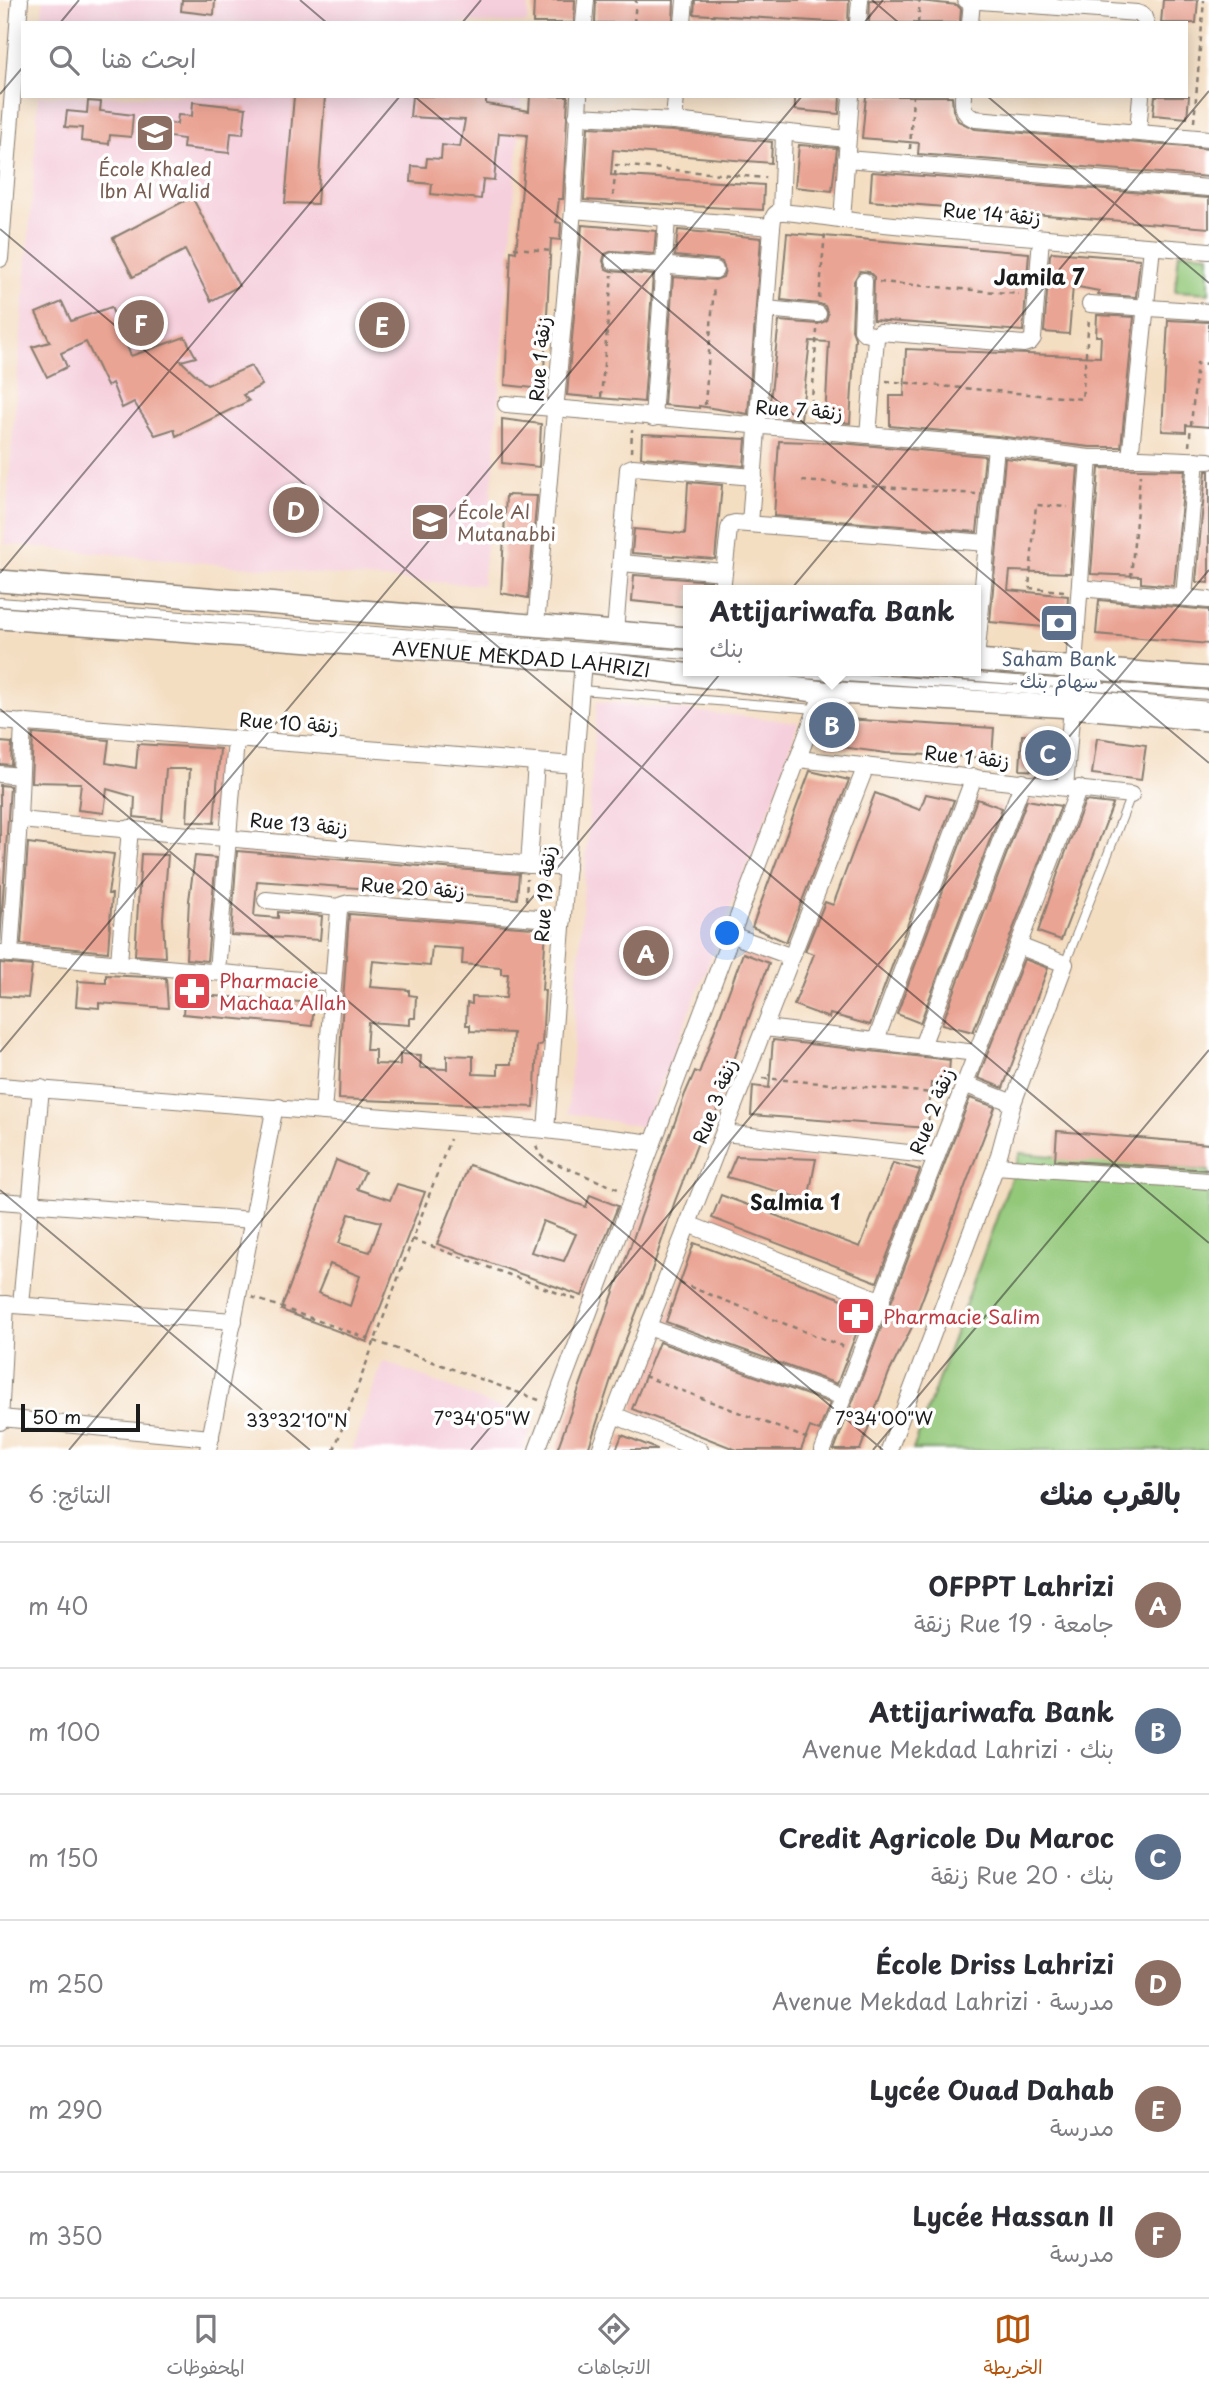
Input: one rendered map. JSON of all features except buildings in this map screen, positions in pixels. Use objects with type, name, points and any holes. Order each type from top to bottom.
[{"type":"main road","name":"AVENUE MEKDAD LAHRIZI","points":[[0,581],[683,638]]},
{"type":"main road","name":"AVENUE MEKDAD LAHRIZI","points":[[0,618],[583,661],[820,700],[1072,688],[1209,678]]},
{"type":"main road","name":"AVENUE MEKDAD LAHRIZI","points":[[981,661],[1072,688],[1209,720]]},
{"type":"street","points":[[0,259],[6,92],[18,31],[20,0]]},
{"type":"street","points":[[584,21],[586,0]]},
{"type":"street","points":[[684,21],[685,0]]},
{"type":"street","points":[[858,21],[860,0]]},
{"type":"street","points":[[966,0],[1142,18]]},
{"type":"street","points":[[970,21],[972,1]]},
{"type":"street","points":[[0,30],[18,31]]},
{"type":"street","name":"Rue 1 زنقة","points":[[536,625],[570,253],[579,98]]},
{"type":"street","points":[[674,121],[676,98]]},
{"type":"street","points":[[842,220],[851,98]]},
{"type":"street","points":[[963,98],[962,104],[967,114],[982,120],[1201,138]]},
{"type":"street","points":[[1138,132],[1141,98]]},
{"type":"street","points":[[577,116],[674,121],[847,139]]},
{"type":"street","points":[[750,524],[766,309],[775,219],[783,180],[784,133]]},
{"type":"street","points":[[846,159],[1209,188]]},
{"type":"street","name":"Rue 14 زنقة","points":[[573,210],[667,219],[842,220],[1209,251]]},
{"type":"street","points":[[653,418],[667,219]]},
{"type":"street","points":[[864,281],[862,330],[865,333],[1024,344],[1032,338],[1041,238]]},
{"type":"street","points":[[1135,458],[1152,247]]},
{"type":"street","points":[[613,261],[715,270]]},
{"type":"street","points":[[1090,304],[1209,312]]},
{"type":"street","points":[[766,309],[818,314]]},
{"type":"street","points":[[868,435],[879,334]]},
{"type":"street","name":"Rue 7 زنقة","points":[[506,404],[996,446],[1089,458],[1197,460]]},
{"type":"street","points":[[981,607],[996,446]]},
{"type":"street","points":[[1072,787],[1072,688],[1089,458]]},
{"type":"street","points":[[1184,597],[1197,460]]},
{"type":"street","points":[[615,632],[629,468],[754,477]]},
{"type":"street","points":[[723,585],[731,524],[987,543]]},
{"type":"street","points":[[621,563],[724,572]]},
{"type":"street","points":[[1080,590],[1209,600]]},
{"type":"street","name":"Rue 19 زنقة","points":[[543,1130],[583,661]]},
{"type":"street","points":[[537,1450],[820,700]]},
{"type":"street","name":"Rue 10 زنقة","points":[[0,720],[575,765]]},
{"type":"street","points":[[23,722],[20,776],[23,820],[5,953],[333,983]]},
{"type":"street","points":[[216,971],[236,740]]},
{"type":"street","name":"Rue 1 زنقة","points":[[798,759],[1131,795]]},
{"type":"street","points":[[528,865],[536,762]]},
{"type":"street","name":"Rue 3 زنقة","points":[[600,1450],[866,766]]},
{"type":"street","points":[[0,774],[20,776]]},
{"type":"street","points":[[876,1040],[974,777]]},
{"type":"street","points":[[922,1045],[1023,782]]},
{"type":"street","name":"Rue 2 زنقة","points":[[824,1448],[1019,946],[1072,787]]},
{"type":"street","name":"Rue 13 زنقة","points":[[23,820],[567,868]]},
{"type":"street","points":[[119,962],[130,828]]},
{"type":"street","points":[[266,900],[340,907]]},
{"type":"street","name":"Rue 20 زنقة","points":[[323,1112],[340,907],[349,903],[563,920]]},
{"type":"street","points":[[732,935],[792,957]]},
{"type":"street","points":[[889,1450],[996,1166],[1013,1103],[1065,964],[1019,946]]},
{"type":"street","points":[[765,1028],[976,1053]]},
{"type":"street","points":[[0,1086],[543,1130],[653,1143]]},
{"type":"street","points":[[41,1088],[30,1204],[9,1305],[0,1420],[209,1444],[274,1111],[279,1107]]},
{"type":"street","points":[[962,1090],[1013,1103]]},
{"type":"street","points":[[724,1133],[936,1156]]},
{"type":"street","points":[[996,1166],[1209,1181]]},
{"type":"street","points":[[0,1201],[253,1220]]},
{"type":"street","points":[[688,1224],[882,1301]]},
{"type":"street","points":[[9,1305],[233,1321]]},
{"type":"street","points":[[648,1327],[843,1397]]},
{"type":"street","points":[[614,1415],[700,1450]]},
{"type":"lane","points":[[0,602],[683,655]]},
{"type":"lane","points":[[0,610],[683,665]]},
{"type":"lane","points":[[852,676],[1209,695]]},
{"type":"lane","points":[[951,676],[1209,706]]},
{"type":"lane","points":[[581,690],[820,700]]},
{"type":"lane","points":[[1065,964],[1131,795]]},
{"type":"path","points":[[634,21],[636,0]]},
{"type":"path","points":[[918,21],[920,0]]},
{"type":"path","points":[[1201,138],[1204,0]]},
{"type":"path","points":[[909,163],[913,98]]},
{"type":"path","points":[[612,214],[616,165],[783,180]]},
{"type":"path","points":[[513,248],[570,253]]},
{"type":"path","points":[[600,414],[613,261]]},
{"type":"path","points":[[704,422],[715,270]]},
{"type":"path","points":[[864,281],[1037,296]]},
{"type":"path","points":[[873,380],[1083,399],[1090,304]]},
{"type":"path","points":[[1197,460],[1197,363],[1209,364]]},
{"type":"path","points":[[629,468],[633,416]]},
{"type":"path","points":[[1130,592],[1135,458]]},
{"type":"path","points":[[802,481],[991,496]]},
{"type":"path","points":[[1080,590],[1029,588],[1037,505],[1086,508]]},
{"type":"path","points":[[524,917],[528,865]]},
{"type":"path","points":[[746,1076],[962,1090]]},
{"type":"path","points":[[334,1450],[456,1123]]},
{"type":"path","points":[[543,1130],[536,1148],[545,1159],[633,1196]]},
{"type":"path","points":[[412,1239],[591,1306]]},
{"type":"path","points":[[667,1278],[861,1353]]},
{"type":"path","points":[[239,1292],[554,1406]]},
{"type":"path","points":[[631,1371],[824,1448]]},
{"type":"shaded area","points":[[43,0],[529,0],[527,21],[42,21]]},
{"type":"shaded area","points":[[38,98],[522,98],[494,466],[482,585],[367,578],[4,544]]},
{"type":"shaded area","points":[[597,701],[798,722],[776,792],[644,1127],[568,1113]]},
{"type":"shaded area","points":[[383,1361],[534,1422],[523,1450],[352,1450]]},
{"type":"green space","points":[[1179,252],[1209,254],[1209,293],[1175,291]]},
{"type":"green space","points":[[1020,1153],[1209,1171],[1209,1450],[913,1450]]},
{"type":"place","name":"École Khaled Ibn Al Walid","points":[[155,133]]},
{"type":"place","name":"Lycée Hassan II","points":[[141,323]]},
{"type":"place","name":"Lycée Ouad Dahab","points":[[382,325]]},
{"type":"place","name":"École Driss Lahrizi","points":[[296,510]]},
{"type":"place","name":"École Al Mutanabbi","points":[[430,522]]},
{"type":"place","name":"Saham Bank سهام بنك","points":[[1059,623]]},
{"type":"place","name":"Attijariwafa Bank","points":[[832,725]]},
{"type":"place","name":"Credit Agricole Du Maroc","points":[[1048,753]]},
{"type":"place","name":"OFPPT Lahrizi","points":[[646,953]]},
{"type":"place","name":"Pharmacie Machaa Allah","points":[[192,991]]},
{"type":"place","name":"Pharmacie Salim","points":[[856,1316]]},
{"type":"district","name":"Jamila 7","points":[[1039,276]]},
{"type":"district","name":"Salmia 1","points":[[795,1201]]}]
